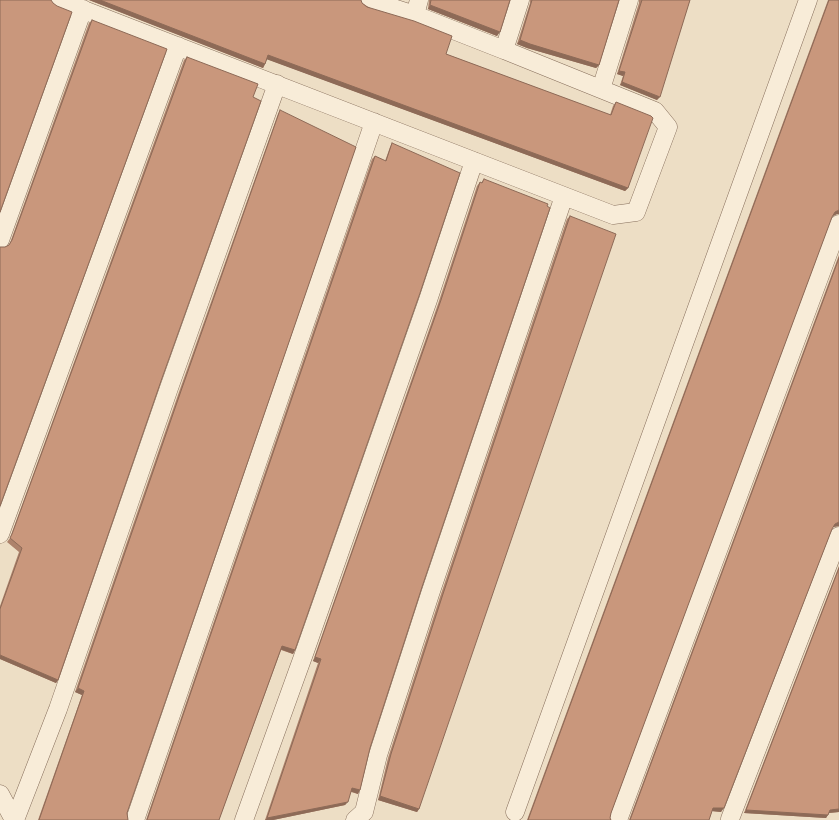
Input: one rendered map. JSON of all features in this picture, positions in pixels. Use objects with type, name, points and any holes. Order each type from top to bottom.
[{"type":"lane","points":[[58,0],[613,215],[636,212],[668,127],[655,111],[504,50],[417,8],[368,0]]},
{"type":"lane","points":[[504,50],[520,0]]},
{"type":"lane","points":[[601,89],[629,0]]},
{"type":"lane","points":[[516,812],[808,0]]},
{"type":"lane","points":[[0,240],[84,10]]},
{"type":"lane","points":[[0,534],[178,46]]},
{"type":"lane","points":[[14,820],[58,709],[276,84]]},
{"type":"lane","points":[[135,820],[374,122]]},
{"type":"lane","points":[[244,820],[428,300],[474,161]]},
{"type":"lane","points":[[355,820],[364,812],[378,755],[430,594],[564,196]]},
{"type":"lane","points":[[618,820],[839,224]]},
{"type":"lane","points":[[730,818],[839,536]]},
{"type":"lane","points":[[0,794],[14,820]]},
{"type":"building","points":[[0,0],[51,0],[57,6],[72,12],[0,212]]},
{"type":"building","points":[[100,0],[361,0],[367,7],[414,21],[452,36],[446,54],[611,115],[616,102],[653,118],[628,188],[268,55],[265,64]]},
{"type":"building","points":[[431,0],[510,0],[500,32],[430,5]]},
{"type":"building","points":[[532,0],[619,0],[599,65],[520,40]]},
{"type":"building","points":[[642,0],[690,0],[660,97],[622,82],[625,72],[619,71]]},
{"type":"building","points":[[829,0],[839,0],[839,210],[832,217],[611,813],[611,820],[528,820]]},
{"type":"building","points":[[92,20],[167,49],[0,506],[0,247],[9,245],[12,240]]},
{"type":"building","points":[[187,57],[258,84],[253,97],[261,101],[161,381],[58,680],[0,655],[0,609],[22,548],[10,538]]},
{"type":"building","points":[[280,110],[356,147],[127,813],[128,820],[39,820],[84,691],[78,688]]},
{"type":"building","points":[[392,143],[460,173],[295,650],[282,646],[219,820],[147,820],[375,156],[386,161]]},
{"type":"building","points":[[484,179],[548,204],[547,206],[550,208],[422,587],[370,748],[360,790],[352,788],[348,802],[267,818],[321,659],[315,657],[441,300],[480,182],[482,183]]},
{"type":"building","points":[[570,216],[616,234],[419,809],[380,796],[391,754],[443,594]]},
{"type":"building","points":[[839,258],[839,522],[832,529],[724,808],[713,808],[709,820],[630,820]]},
{"type":"building","points":[[839,568],[839,809],[830,810],[828,815],[746,810]]}]
